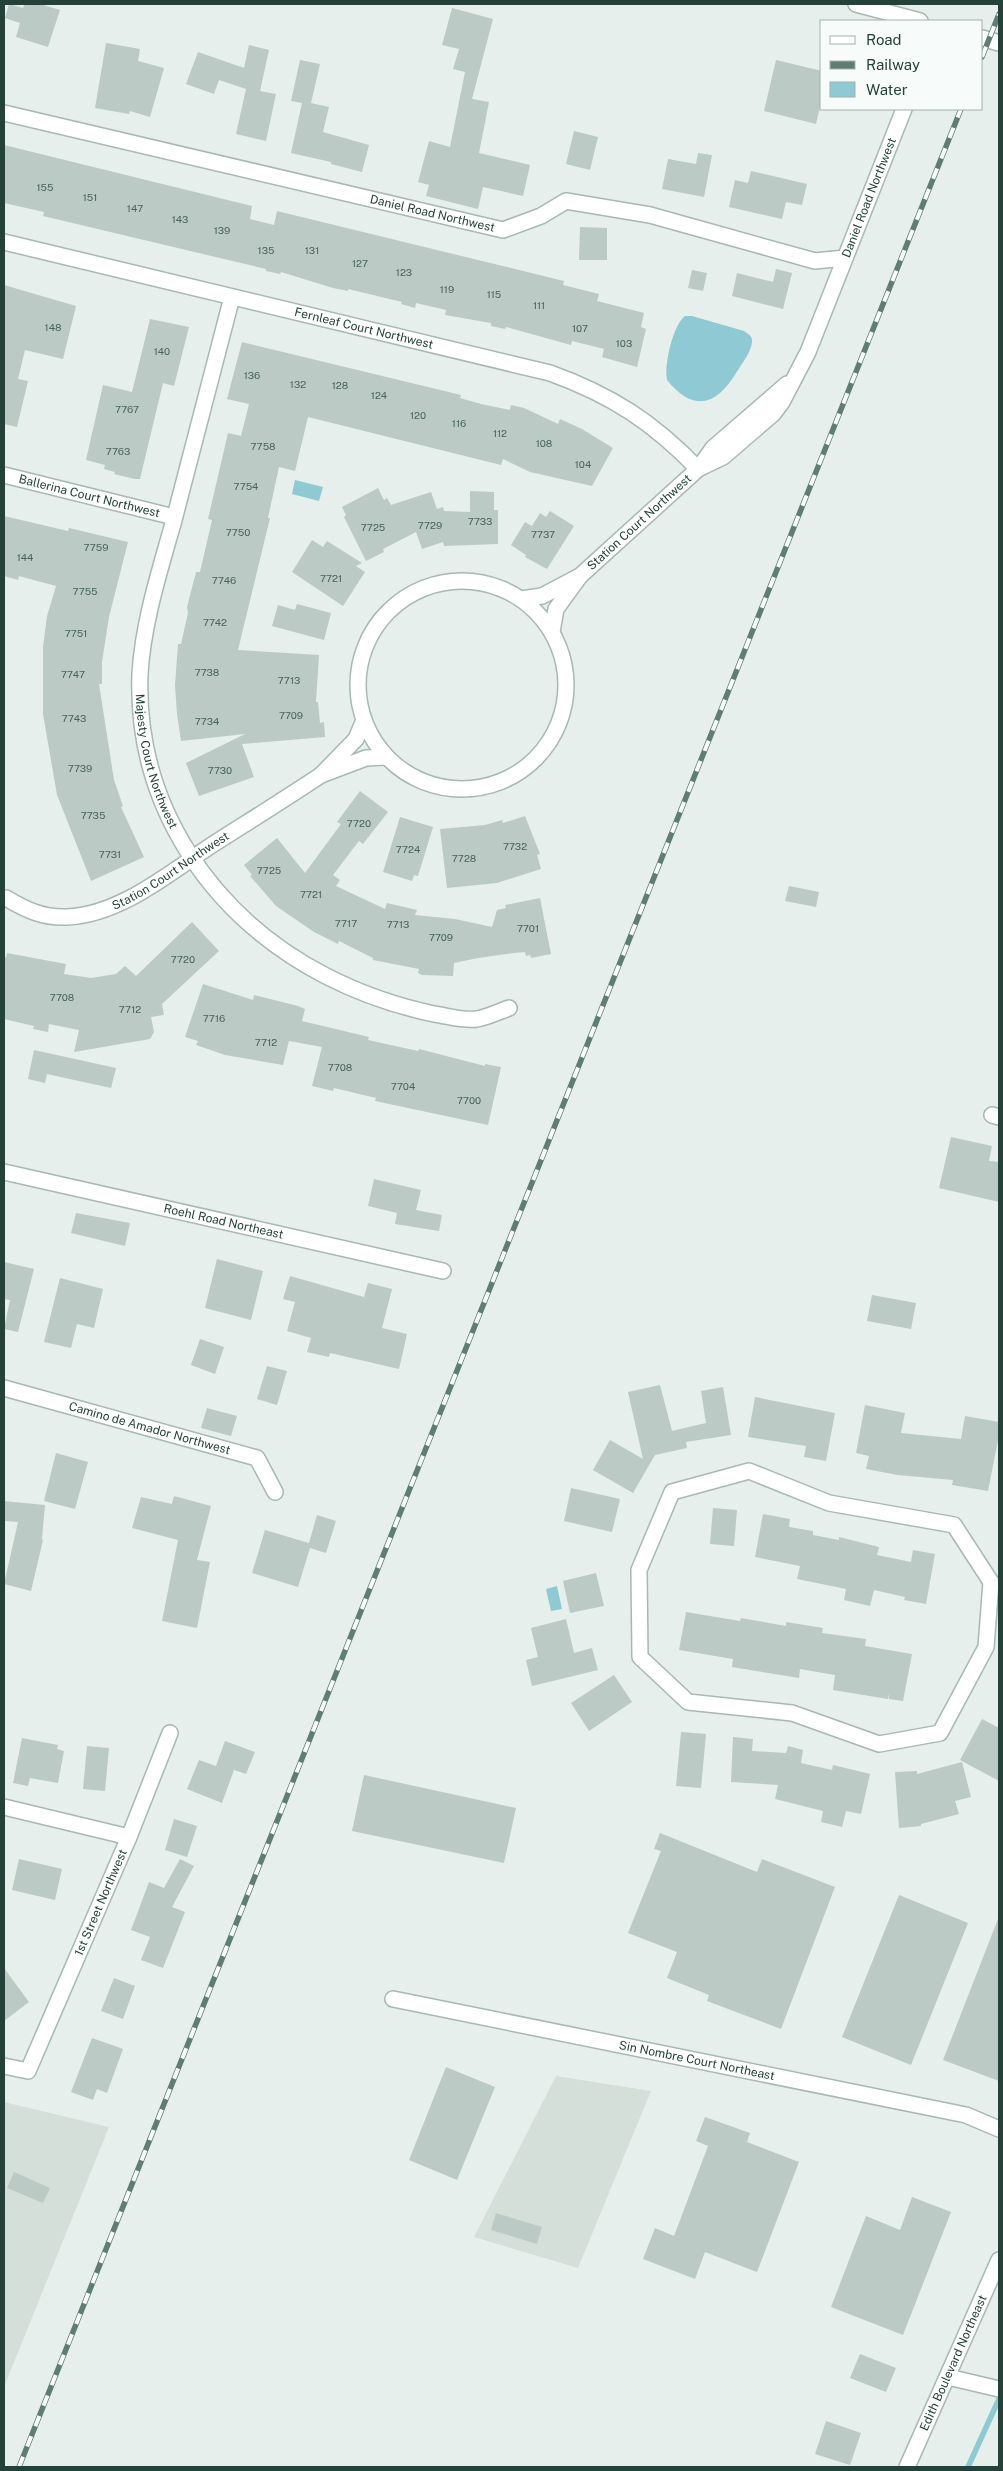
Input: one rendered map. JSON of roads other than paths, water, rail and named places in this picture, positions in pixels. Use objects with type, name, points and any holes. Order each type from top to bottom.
[{"type":"street","points":[[856,4],[916,20]]},
{"type":"street","name":"Daniel Road Northwest","points":[[4,113],[502,230],[541,216],[566,201],[650,215],[815,261],[845,258],[904,110]]},
{"type":"street","name":"Fernleaf Court Northwest","points":[[4,242],[550,373],[573,381],[618,402],[670,441],[698,469]]},
{"type":"street","name":"Station Court Northwest","points":[[552,632],[556,609],[580,576],[698,469],[723,457],[773,414],[782,402],[808,352],[845,258]]},
{"type":"street","name":"Majesty Court Northwest","points":[[232,296],[147,622],[140,675],[141,702],[148,757],[158,789],[174,825],[192,858],[225,901],[257,932],[281,950],[339,983],[370,997],[400,1007],[460,1019],[476,1019],[493,1015],[508,1008]]},
{"type":"street","name":"Ballerina Court Northwest","points":[[4,475],[174,517]]},
{"type":"street","name":"Station Court Northwest","points":[[521,599],[542,596],[580,576]]},
{"type":"street","points":[[454,581],[478,582],[500,588],[521,599],[538,614],[552,632],[564,664],[566,698],[562,714],[548,744],[525,768],[495,784],[479,788],[445,788],[413,777],[386,757],[372,737],[364,720],[358,692],[359,669],[365,646],[372,633],[391,609],[410,595],[431,586],[454,581]]},
{"type":"street","name":"Station Court Northwest","points":[[321,775],[356,739],[364,720]]},
{"type":"street","name":"Station Court Northwest","points":[[6,898],[33,913],[46,916],[68,917],[89,913],[127,899],[321,775],[366,758],[386,757]]},
{"type":"street","name":"Roehl Road Northeast","points":[[4,1172],[443,1271]]},
{"type":"street","name":"Camino de Amador Northwest","points":[[4,1388],[257,1458],[275,1492]]},
{"type":"street","points":[[749,1471],[829,1503],[954,1525],[992,1582],[992,1648],[940,1732],[879,1744],[792,1713],[688,1702],[640,1658],[639,1570],[672,1492],[749,1471]]},
{"type":"street","name":"1st Street Northwest","points":[[4,2066],[28,2071],[129,1836],[170,1733]]},
{"type":"street","points":[[4,1808],[129,1836]]},
{"type":"street","name":"Sin Nombre Court Northeast","points":[[393,1999],[966,2115],[999,2129]]},
{"type":"street","name":"Edith Boulevard Northeast","points":[[907,2467],[994,2283],[999,2260]]},
{"type":"street","points":[[948,2377],[998,2389]]},
{"type":"water","points":[[685,316],[692,316],[744,331],[752,338],[748,353],[730,382],[714,398],[705,401],[687,398],[667,380],[666,373],[670,346],[677,328]]},
{"type":"water","points":[[295,480],[323,487],[319,501],[292,494]]},
{"type":"water","points":[[557,1586],[562,1609],[551,1611],[546,1589]]},
{"type":"waterway","points":[[968,2467],[999,2399]]},
{"type":"railway","points":[[983,54],[999,14]]},
{"type":"railway","points":[[19,2467],[961,110]]}]
